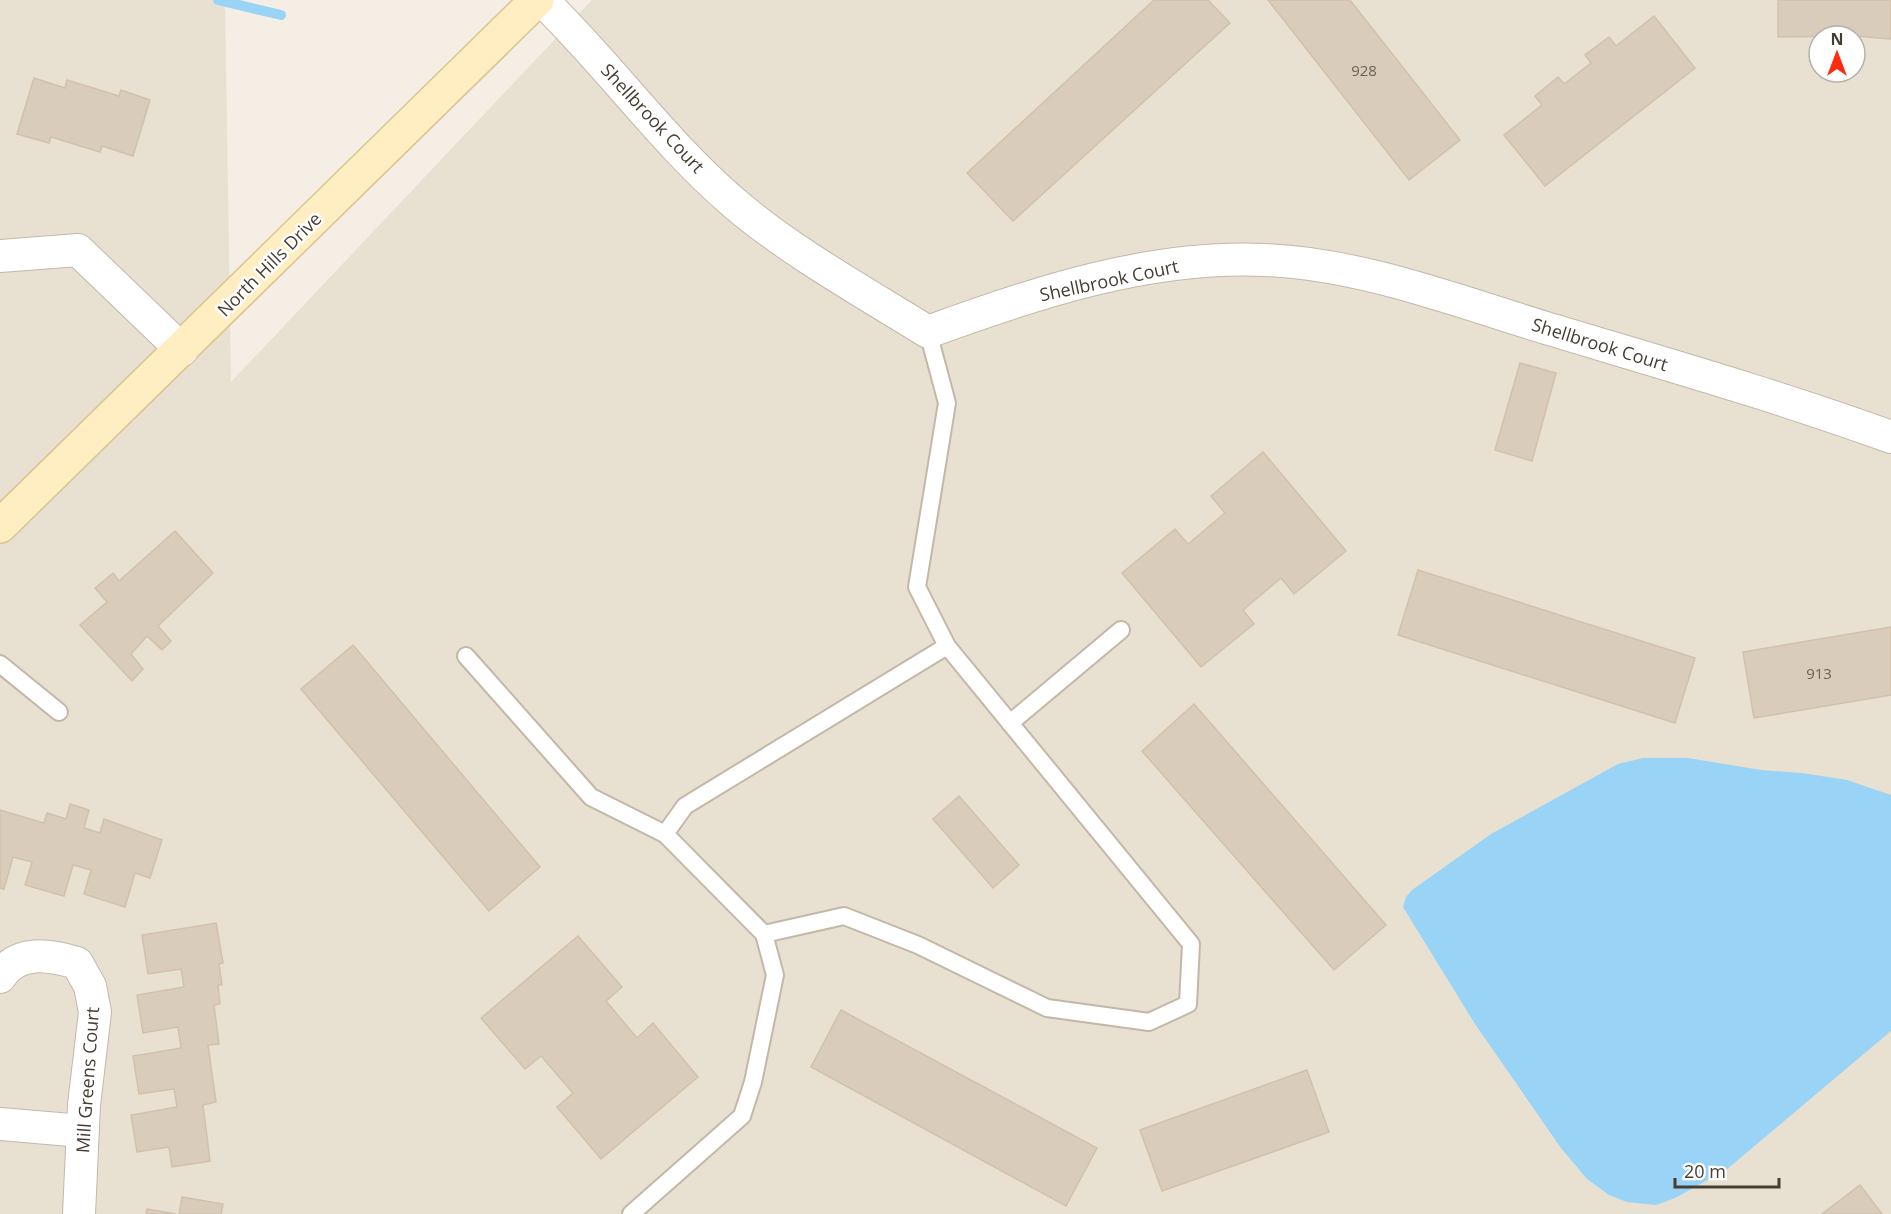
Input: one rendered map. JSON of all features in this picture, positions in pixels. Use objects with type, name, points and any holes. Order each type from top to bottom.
[{"type":"main road","name":"North Hills Drive","points":[[0,526],[537,0]]},
{"type":"street","name":"Shellbrook Court","points":[[543,0],[571,27],[667,137],[732,202],[777,238],[928,332],[1001,305],[1145,268],[1206,261],[1265,260],[1328,268],[1410,287],[1744,387],[1891,437]]},
{"type":"street","points":[[0,256],[78,250],[182,350]]},
{"type":"street","name":"Mill Greens Court","points":[[0,977],[6,966],[26,957],[52,956],[77,963],[90,986],[95,1012],[82,1131],[79,1214]]},
{"type":"street","points":[[0,1124],[82,1131]]},
{"type":"lane","points":[[765,934],[844,916],[918,945],[1047,1008],[1149,1022],[1188,1004],[1191,944],[947,646],[917,587],[947,403],[928,332]]},
{"type":"lane","points":[[1010,723],[1121,630]]},
{"type":"lane","points":[[665,834],[685,806],[947,646]]},
{"type":"lane","points":[[466,657],[591,797],[665,834],[765,934],[775,975],[753,1082],[742,1116],[631,1214]]},
{"type":"lane","points":[[0,664],[59,712]]},
{"type":"shaded area","points":[[0,0],[225,0],[231,382],[592,0],[1891,0],[1891,1214],[0,1214]]},
{"type":"water","points":[[1643,758],[1688,758],[1761,770],[1802,773],[1847,780],[1891,795],[1891,1031],[1726,1170],[1675,1198],[1656,1205],[1627,1202],[1609,1195],[1587,1179],[1561,1148],[1475,1024],[1403,907],[1406,897],[1412,890],[1491,834],[1618,764]]},
{"type":"building","points":[[1154,0],[1208,0],[1230,23],[1013,221],[967,173]]},
{"type":"building","points":[[1268,0],[1350,0],[1460,140],[1409,180]]},
{"type":"building","points":[[1778,0],[1891,0],[1891,39],[1867,37],[1867,24],[1807,24],[1807,37],[1778,37]]},
{"type":"building","points":[[1654,16],[1695,68],[1545,186],[1504,135],[1542,105],[1535,96],[1558,77],[1564,84],[1591,63],[1585,55],[1609,37],[1616,46]]},
{"type":"building","points":[[34,78],[65,88],[67,80],[119,96],[121,90],[150,100],[133,156],[102,146],[100,152],[51,137],[49,143],[17,134]]},
{"type":"building","points":[[1520,363],[1556,373],[1532,461],[1495,450]]},
{"type":"building","points":[[1263,452],[1346,551],[1294,594],[1281,578],[1243,610],[1254,624],[1201,667],[1122,573],[1175,529],[1188,544],[1225,513],[1211,496]]},
{"type":"building","points":[[175,531],[213,573],[158,626],[171,641],[162,650],[147,636],[131,654],[143,669],[132,681],[80,625],[107,602],[95,588],[113,573],[119,581]]},
{"type":"building","points":[[1418,570],[1695,658],[1675,723],[1398,635]]},
{"type":"building","points":[[1891,627],[1891,695],[1754,718],[1743,652]]},
{"type":"building","points":[[353,645],[540,867],[489,911],[301,689]]},
{"type":"building","points":[[1194,704],[1386,925],[1334,970],[1142,751]]},
{"type":"building","points":[[959,796],[1019,865],[993,888],[933,819]]},
{"type":"building","points":[[70,804],[89,810],[84,828],[100,833],[104,819],[162,840],[150,878],[135,873],[125,907],[84,894],[91,870],[73,865],[64,896],[25,885],[32,862],[13,857],[4,889],[0,888],[0,810],[44,823],[47,813],[66,819]]},
{"type":"building","points":[[216,923],[223,963],[219,964],[222,985],[218,985],[220,1004],[214,1005],[219,1044],[208,1045],[216,1102],[203,1105],[210,1161],[172,1167],[169,1147],[137,1152],[131,1115],[177,1107],[174,1089],[139,1094],[133,1056],[181,1048],[178,1027],[143,1033],[137,995],[184,987],[181,969],[148,974],[142,935]]},
{"type":"building","points":[[578,936],[622,987],[606,1001],[637,1038],[653,1023],[698,1077],[601,1159],[557,1107],[573,1093],[541,1056],[525,1069],[481,1018]]},
{"type":"building","points":[[841,1010],[1097,1148],[1066,1206],[811,1067]]},
{"type":"building","points":[[1307,1070],[1329,1132],[1162,1191],[1140,1130]]},
{"type":"building","points":[[1860,1185],[1882,1214],[1822,1214]]},
{"type":"building","points":[[182,1197],[223,1204],[221,1214],[179,1214]]},
{"type":"building","points":[[147,1209],[176,1214],[146,1214]]},
{"type":"waterway","points":[[218,0],[281,15]]}]
